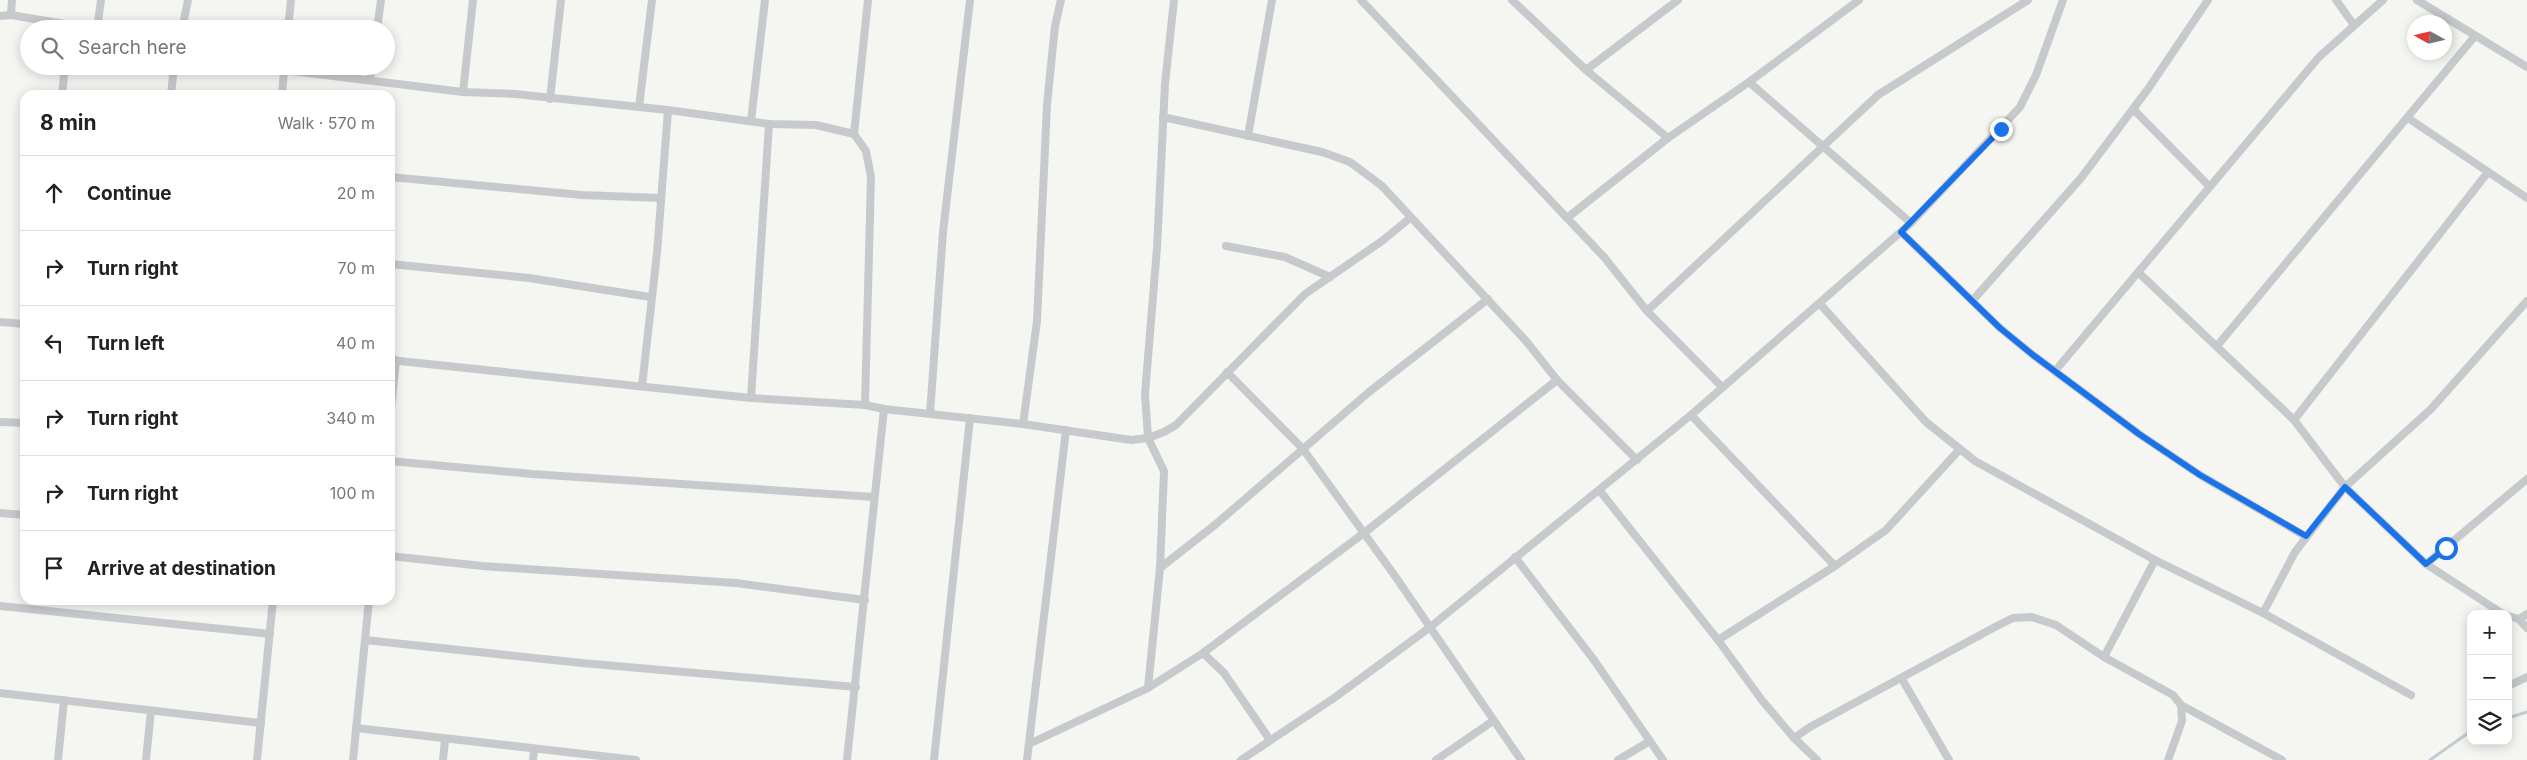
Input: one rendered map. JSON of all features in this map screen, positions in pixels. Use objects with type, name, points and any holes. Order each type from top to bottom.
[{"type":"street","points":[[11,16],[12,0]]},
{"type":"street","points":[[97,20],[101,0]]},
{"type":"street","points":[[184,20],[188,0]]},
{"type":"street","points":[[289,20],[291,0]]},
{"type":"street","points":[[378,20],[381,0]]},
{"type":"street","points":[[463,92],[473,0]]},
{"type":"street","points":[[550,99],[561,0]]},
{"type":"street","points":[[640,107],[652,0]]},
{"type":"street","points":[[751,121],[765,0]]},
{"type":"street","points":[[865,405],[872,186],[866,151],[854,134],[868,0]]},
{"type":"street","points":[[930,414],[943,232],[970,0]]},
{"type":"street","points":[[1024,424],[1037,321],[1047,105],[1054,26],[1061,0]]},
{"type":"street","points":[[1148,688],[1160,568],[1164,471],[1148,438],[1145,394],[1149,325],[1157,248],[1163,117],[1174,0]]},
{"type":"street","points":[[1248,136],[1272,0]]},
{"type":"street","points":[[1361,0],[1604,257],[1647,311],[1722,387]]},
{"type":"street","points":[[1512,0],[1586,70],[1668,138]]},
{"type":"street","points":[[1586,70],[1678,0]]},
{"type":"street","points":[[1567,218],[1668,138],[1749,82],[1859,0]]},
{"type":"street","points":[[1647,311],[1878,95],[2028,0]]},
{"type":"street","points":[[1241,760],[1334,698],[1429,628],[1600,491],[1820,304],[1911,223],[2020,107],[2036,76],[2063,0]]},
{"type":"street","points":[[1972,300],[2082,178],[2133,109],[2208,0]]},
{"type":"street","points":[[2336,0],[2354,26]]},
{"type":"street","points":[[2055,371],[2319,57],[2383,0]]},
{"type":"street","points":[[2417,0],[2527,67]]},
{"type":"street","points":[[0,16],[32,20]]},
{"type":"street","points":[[2217,346],[2475,36]]},
{"type":"street","points":[[63,90],[65,75]]},
{"type":"street","points":[[171,90],[173,75]]},
{"type":"street","points":[[283,90],[284,75]]},
{"type":"street","points":[[335,75],[463,92],[515,94],[640,107],[770,124],[816,125],[854,134]]},
{"type":"street","points":[[370,80],[371,75]]},
{"type":"street","points":[[1749,82],[1911,223]]},
{"type":"street","points":[[2133,109],[2209,186]]},
{"type":"street","points":[[642,386],[650,297],[657,253],[660,198],[667,146],[668,110]]},
{"type":"street","points":[[1163,117],[1322,152],[1350,162],[1382,186],[1526,341],[1557,380],[1637,460]]},
{"type":"street","points":[[2408,118],[2527,198]]},
{"type":"street","points":[[750,398],[770,124]]},
{"type":"street","points":[[2294,420],[2488,172]]},
{"type":"street","points":[[395,177],[582,195],[660,198]]},
{"type":"street","points":[[395,360],[750,398],[865,405],[884,409],[1024,424],[1131,440],[1148,438],[1176,425],[1305,294],[1410,218]]},
{"type":"street","points":[[1901,232],[2000,328],[2055,371],[2139,434],[2200,475],[2306,536]]},
{"type":"street","points":[[1226,246],[1285,257],[1330,277]]},
{"type":"street","points":[[395,265],[529,278],[650,297]]},
{"type":"street","points":[[2139,273],[2294,420],[2345,487],[2426,564],[2498,610]]},
{"type":"street","points":[[1160,568],[1216,524],[1369,392],[1488,299]]},
{"type":"street","points":[[2263,614],[2306,536],[2345,487],[2431,409],[2527,301]]},
{"type":"street","points":[[1820,304],[1926,422],[1959,450],[1996,473],[2156,560],[2263,614],[2410,695]]},
{"type":"street","points":[[0,322],[20,324]]},
{"type":"street","points":[[1227,372],[1303,449],[1364,533],[1520,760]]},
{"type":"street","points":[[1030,744],[1148,688],[1203,653],[1364,533],[1557,380]]},
{"type":"street","points":[[846,760],[856,687],[884,409]]},
{"type":"street","points":[[1691,415],[1835,566]]},
{"type":"street","points":[[934,760],[970,418]]},
{"type":"street","points":[[0,422],[20,423]]},
{"type":"street","points":[[1027,760],[1049,558],[1066,430]]},
{"type":"street","points":[[1718,640],[1835,566],[1896,521],[1959,450]]},
{"type":"street","points":[[395,460],[551,476],[874,497]]},
{"type":"street","points":[[2426,564],[2527,479]]},
{"type":"street","points":[[1600,491],[1794,738],[1817,760]]},
{"type":"street","points":[[0,512],[20,514]]},
{"type":"street","points":[[395,557],[482,566],[736,583],[865,600]]},
{"type":"street","points":[[1515,558],[1594,660],[1663,760]]},
{"type":"street","points":[[2104,657],[2156,560]]},
{"type":"street","points":[[257,760],[273,605]]},
{"type":"street","points":[[353,760],[368,605]]},
{"type":"street","points":[[0,606],[270,634]]},
{"type":"street","points":[[2519,619],[2527,614]]},
{"type":"street","points":[[1794,738],[1810,727],[2013,618],[2032,617],[2056,624],[2104,657],[2173,694],[2180,705],[2182,721],[2168,760]]},
{"type":"street","points":[[2512,617],[2519,619],[2527,628]]},
{"type":"street","points":[[365,640],[582,663],[856,687]]},
{"type":"street","points":[[1203,653],[1224,673],[1270,740]]},
{"type":"street","points":[[2512,684],[2527,677]]},
{"type":"street","points":[[1902,679],[1949,760]]},
{"type":"street","points":[[0,693],[261,723]]},
{"type":"street","points":[[58,760],[64,700]]},
{"type":"street","points":[[2180,705],[2282,760]]},
{"type":"street","points":[[146,760],[151,710]]},
{"type":"street","points":[[1436,760],[1493,721]]},
{"type":"street","points":[[356,728],[445,740],[636,760]]},
{"type":"street","points":[[443,760],[445,740]]},
{"type":"street","points":[[1618,760],[1650,741]]},
{"type":"street","points":[[533,760],[534,748]]},
{"type":"waterway","points":[[2512,717],[2527,712]]},
{"type":"waterway","points":[[2430,760],[2467,734]]},
{"type":"route","points":[[2001,129],[1940,194],[1901,232],[2000,328],[2139,434],[2200,475],[2306,536],[2345,487],[2426,564],[2446,548]]}]
